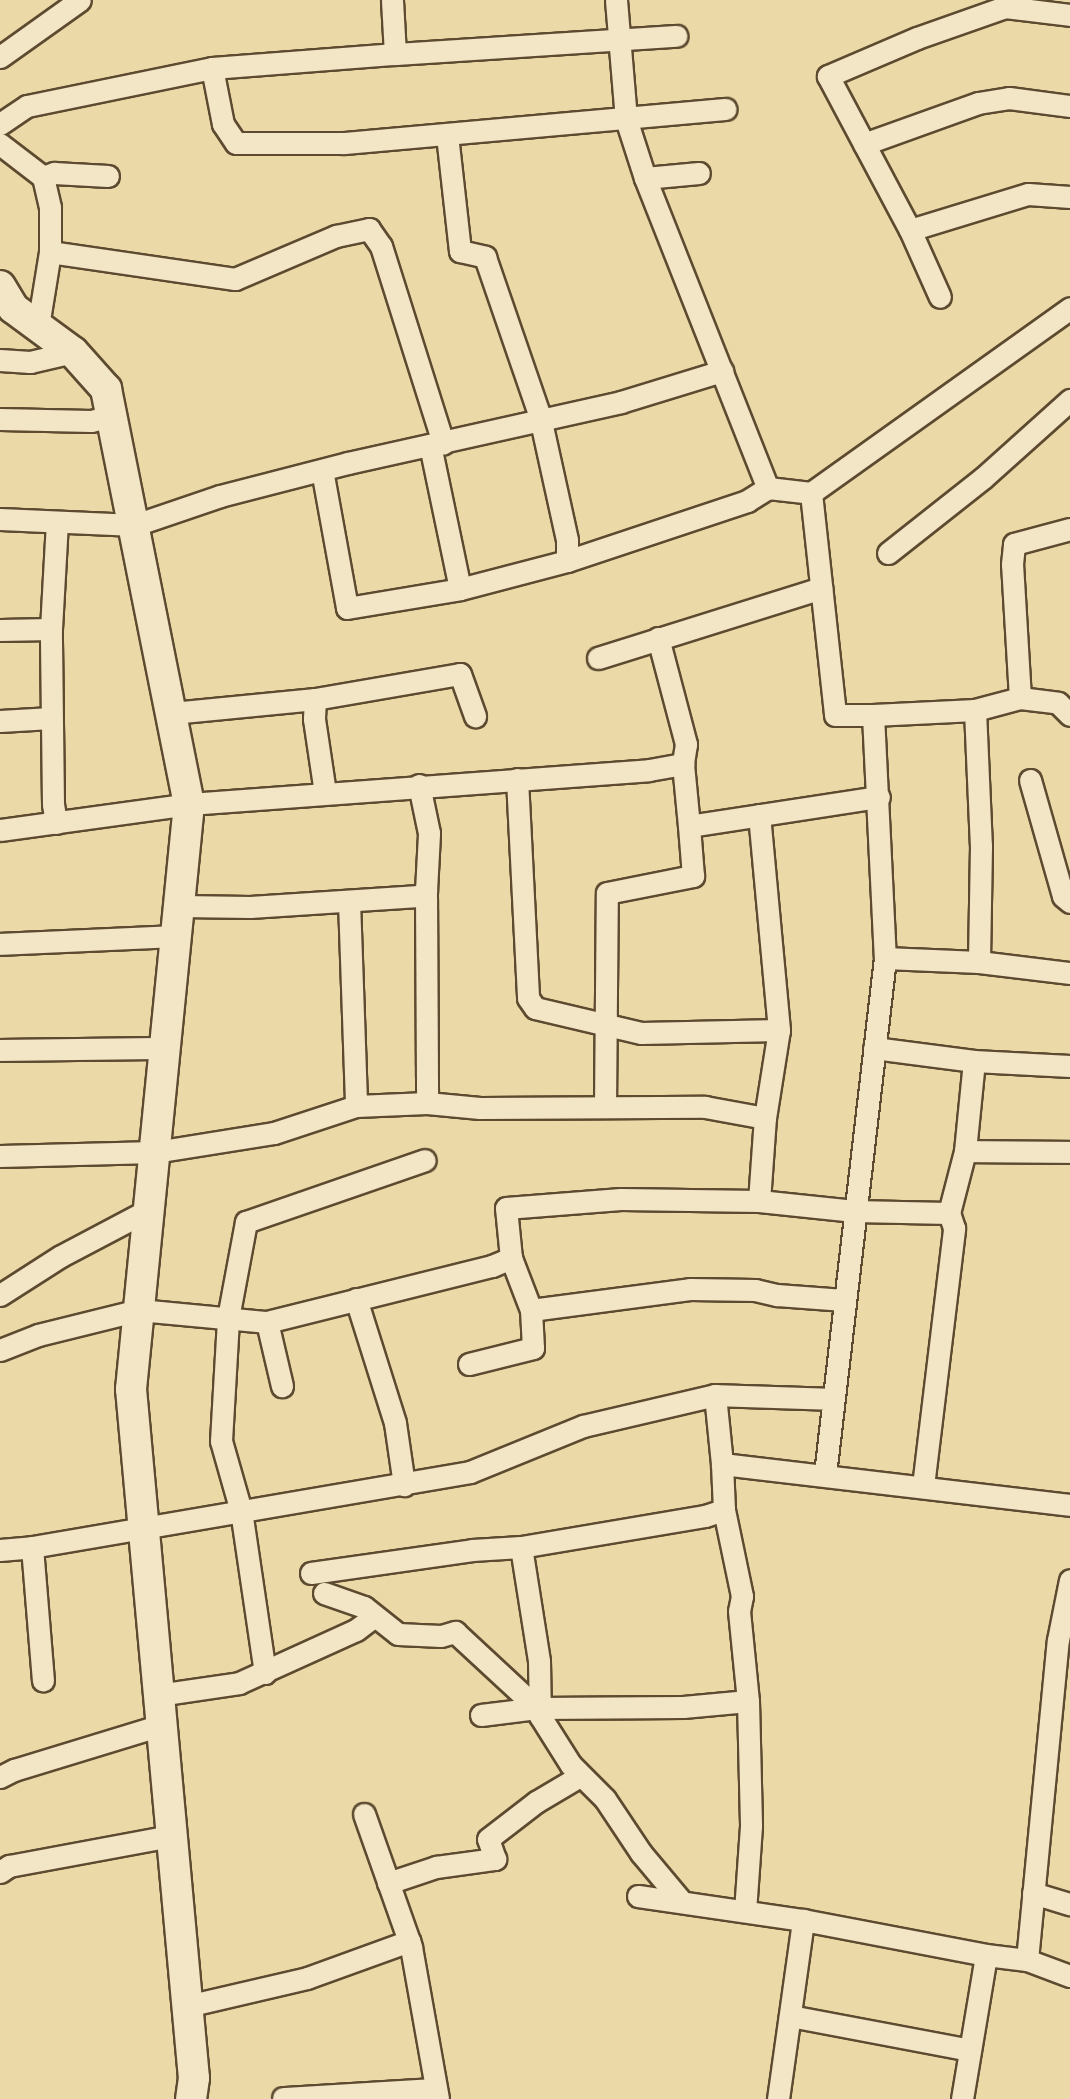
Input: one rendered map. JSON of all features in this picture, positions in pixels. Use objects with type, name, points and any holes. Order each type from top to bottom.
[{"type":"street","points":[[0,57],[80,0]]},
{"type":"street","points":[[392,0],[395,54]]},
{"type":"street","points":[[617,0],[626,118],[645,178],[768,488]]},
{"type":"street","points":[[940,297],[910,230],[828,76],[1005,4],[1070,15]]},
{"type":"street","points":[[0,124],[27,106],[212,68],[676,36]]},
{"type":"street","points":[[212,68],[223,124],[236,143],[344,143],[725,109]]},
{"type":"street","points":[[864,144],[978,103],[1009,98],[1070,106]]},
{"type":"street","points":[[447,135],[460,251],[485,257],[540,421],[567,540],[567,561]]},
{"type":"street","points":[[0,144],[43,177],[50,207],[50,252],[38,326]]},
{"type":"street","points":[[43,177],[54,173],[108,176]]},
{"type":"street","points":[[645,178],[699,173]]},
{"type":"street","points":[[910,230],[1028,194],[1070,197]]},
{"type":"street","points":[[50,252],[234,279],[336,236],[369,229],[381,246],[436,444],[460,589]]},
{"type":"street","points":[[0,286],[13,308],[74,352],[107,389],[189,804],[131,1389],[194,2078],[191,2099]]},
{"type":"street","points":[[322,470],[347,608],[460,589],[567,561],[747,502],[768,488],[811,493],[1070,308]]},
{"type":"street","points":[[0,359],[30,362],[74,352]]},
{"type":"street","points":[[0,519],[135,526],[220,496],[621,402],[722,371]]},
{"type":"street","points":[[888,553],[983,478],[1070,400]]},
{"type":"street","points":[[0,419],[79,421],[113,416]]},
{"type":"street","points":[[811,493],[835,715],[975,710],[1020,698],[1058,703],[1070,715]]},
{"type":"street","points":[[55,823],[51,629],[57,522]]},
{"type":"street","points":[[1020,698],[1012,564],[1014,544],[1070,529]]},
{"type":"street","points":[[598,658],[821,588]]},
{"type":"street","points":[[0,630],[51,629]]},
{"type":"street","points":[[605,1106],[607,893],[694,876],[683,764],[686,744],[658,638]]},
{"type":"street","points":[[172,713],[315,699],[460,674],[475,716]]},
{"type":"street","points":[[315,699],[314,719],[325,793]]},
{"type":"street","points":[[975,710],[981,846],[978,962]]},
{"type":"street","points":[[825,1474],[885,958],[873,715]]},
{"type":"street","points":[[0,721],[51,718]]},
{"type":"street","points":[[0,830],[189,804],[649,770],[683,764]]},
{"type":"street","points":[[517,779],[528,998],[535,1008],[641,1033],[659,1030],[676,1033],[779,1030]]},
{"type":"street","points":[[1030,780],[1063,896],[1070,902]]},
{"type":"street","points":[[419,785],[429,833],[426,891],[428,1103]]},
{"type":"street","points":[[689,826],[879,797]]},
{"type":"street","points":[[759,815],[779,1030],[765,1118],[759,1201]]},
{"type":"street","points":[[180,906],[250,907],[349,901],[419,896],[426,891]]},
{"type":"street","points":[[349,901],[356,1106]]},
{"type":"street","points":[[0,944],[177,936]]},
{"type":"street","points":[[885,958],[978,962],[1070,973]]},
{"type":"street","points":[[0,1050],[166,1048]]},
{"type":"street","points":[[874,1048],[974,1060],[1070,1066]]},
{"type":"street","points":[[923,1486],[954,1228],[949,1213],[965,1151],[974,1060]]},
{"type":"street","points":[[0,1156],[155,1152],[274,1133],[356,1106],[428,1103],[480,1108],[705,1107],[765,1118]]},
{"type":"street","points":[[965,1151],[1070,1153]]},
{"type":"street","points":[[265,1673],[241,1511],[221,1441],[229,1318],[246,1222],[425,1160]]},
{"type":"street","points":[[469,1364],[533,1348],[531,1310],[511,1258],[506,1208],[621,1199],[759,1201],[854,1211],[949,1213]]},
{"type":"street","points":[[0,1295],[61,1256],[150,1209]]},
{"type":"street","points":[[0,1350],[38,1335],[139,1310],[267,1322],[492,1266],[511,1258]]},
{"type":"street","points":[[531,1310],[690,1289],[755,1290],[776,1295],[844,1300]]},
{"type":"street","points":[[356,1299],[395,1423],[404,1485]]},
{"type":"street","points":[[267,1322],[282,1386]]},
{"type":"street","points":[[0,1550],[32,1547],[470,1472],[583,1426],[715,1395],[833,1399]]},
{"type":"street","points":[[715,1395],[724,1510],[742,1597],[739,1611],[748,1701],[751,1826],[745,1911]]},
{"type":"street","points":[[722,1464],[825,1474],[1070,1505]]},
{"type":"street","points":[[311,1573],[472,1550],[521,1547],[705,1516],[724,1510]]},
{"type":"street","points":[[32,1547],[43,1681]]},
{"type":"street","points":[[521,1547],[539,1661],[537,1708]]},
{"type":"street","points":[[1027,1960],[1058,1640],[1068,1602],[1070,1580]]},
{"type":"street","points":[[324,1593],[364,1606],[373,1617],[398,1634],[441,1636],[455,1632],[537,1708],[555,1743],[580,1776],[605,1799],[641,1853],[682,1902]]},
{"type":"street","points":[[158,1695],[239,1683],[356,1630],[373,1617]]},
{"type":"street","points":[[481,1714],[537,1708],[683,1707],[748,1701]]},
{"type":"street","points":[[0,1777],[14,1770],[161,1725]]},
{"type":"street","points":[[388,1883],[436,1867],[495,1859],[488,1839],[536,1802],[580,1776]]},
{"type":"street","points":[[283,2098],[437,2094],[409,1941],[364,1814]]},
{"type":"street","points":[[0,1872],[9,1866],[171,1836]]},
{"type":"street","points":[[1033,1892],[1070,1904]]},
{"type":"street","points":[[638,1896],[803,1920],[986,1955],[1027,1960],[1070,1976]]},
{"type":"street","points":[[778,2099],[803,1920]]},
{"type":"street","points":[[187,2006],[307,1978],[409,1941]]},
{"type":"street","points":[[962,2099],[986,1955]]},
{"type":"street","points":[[790,2016],[970,2050]]}]
